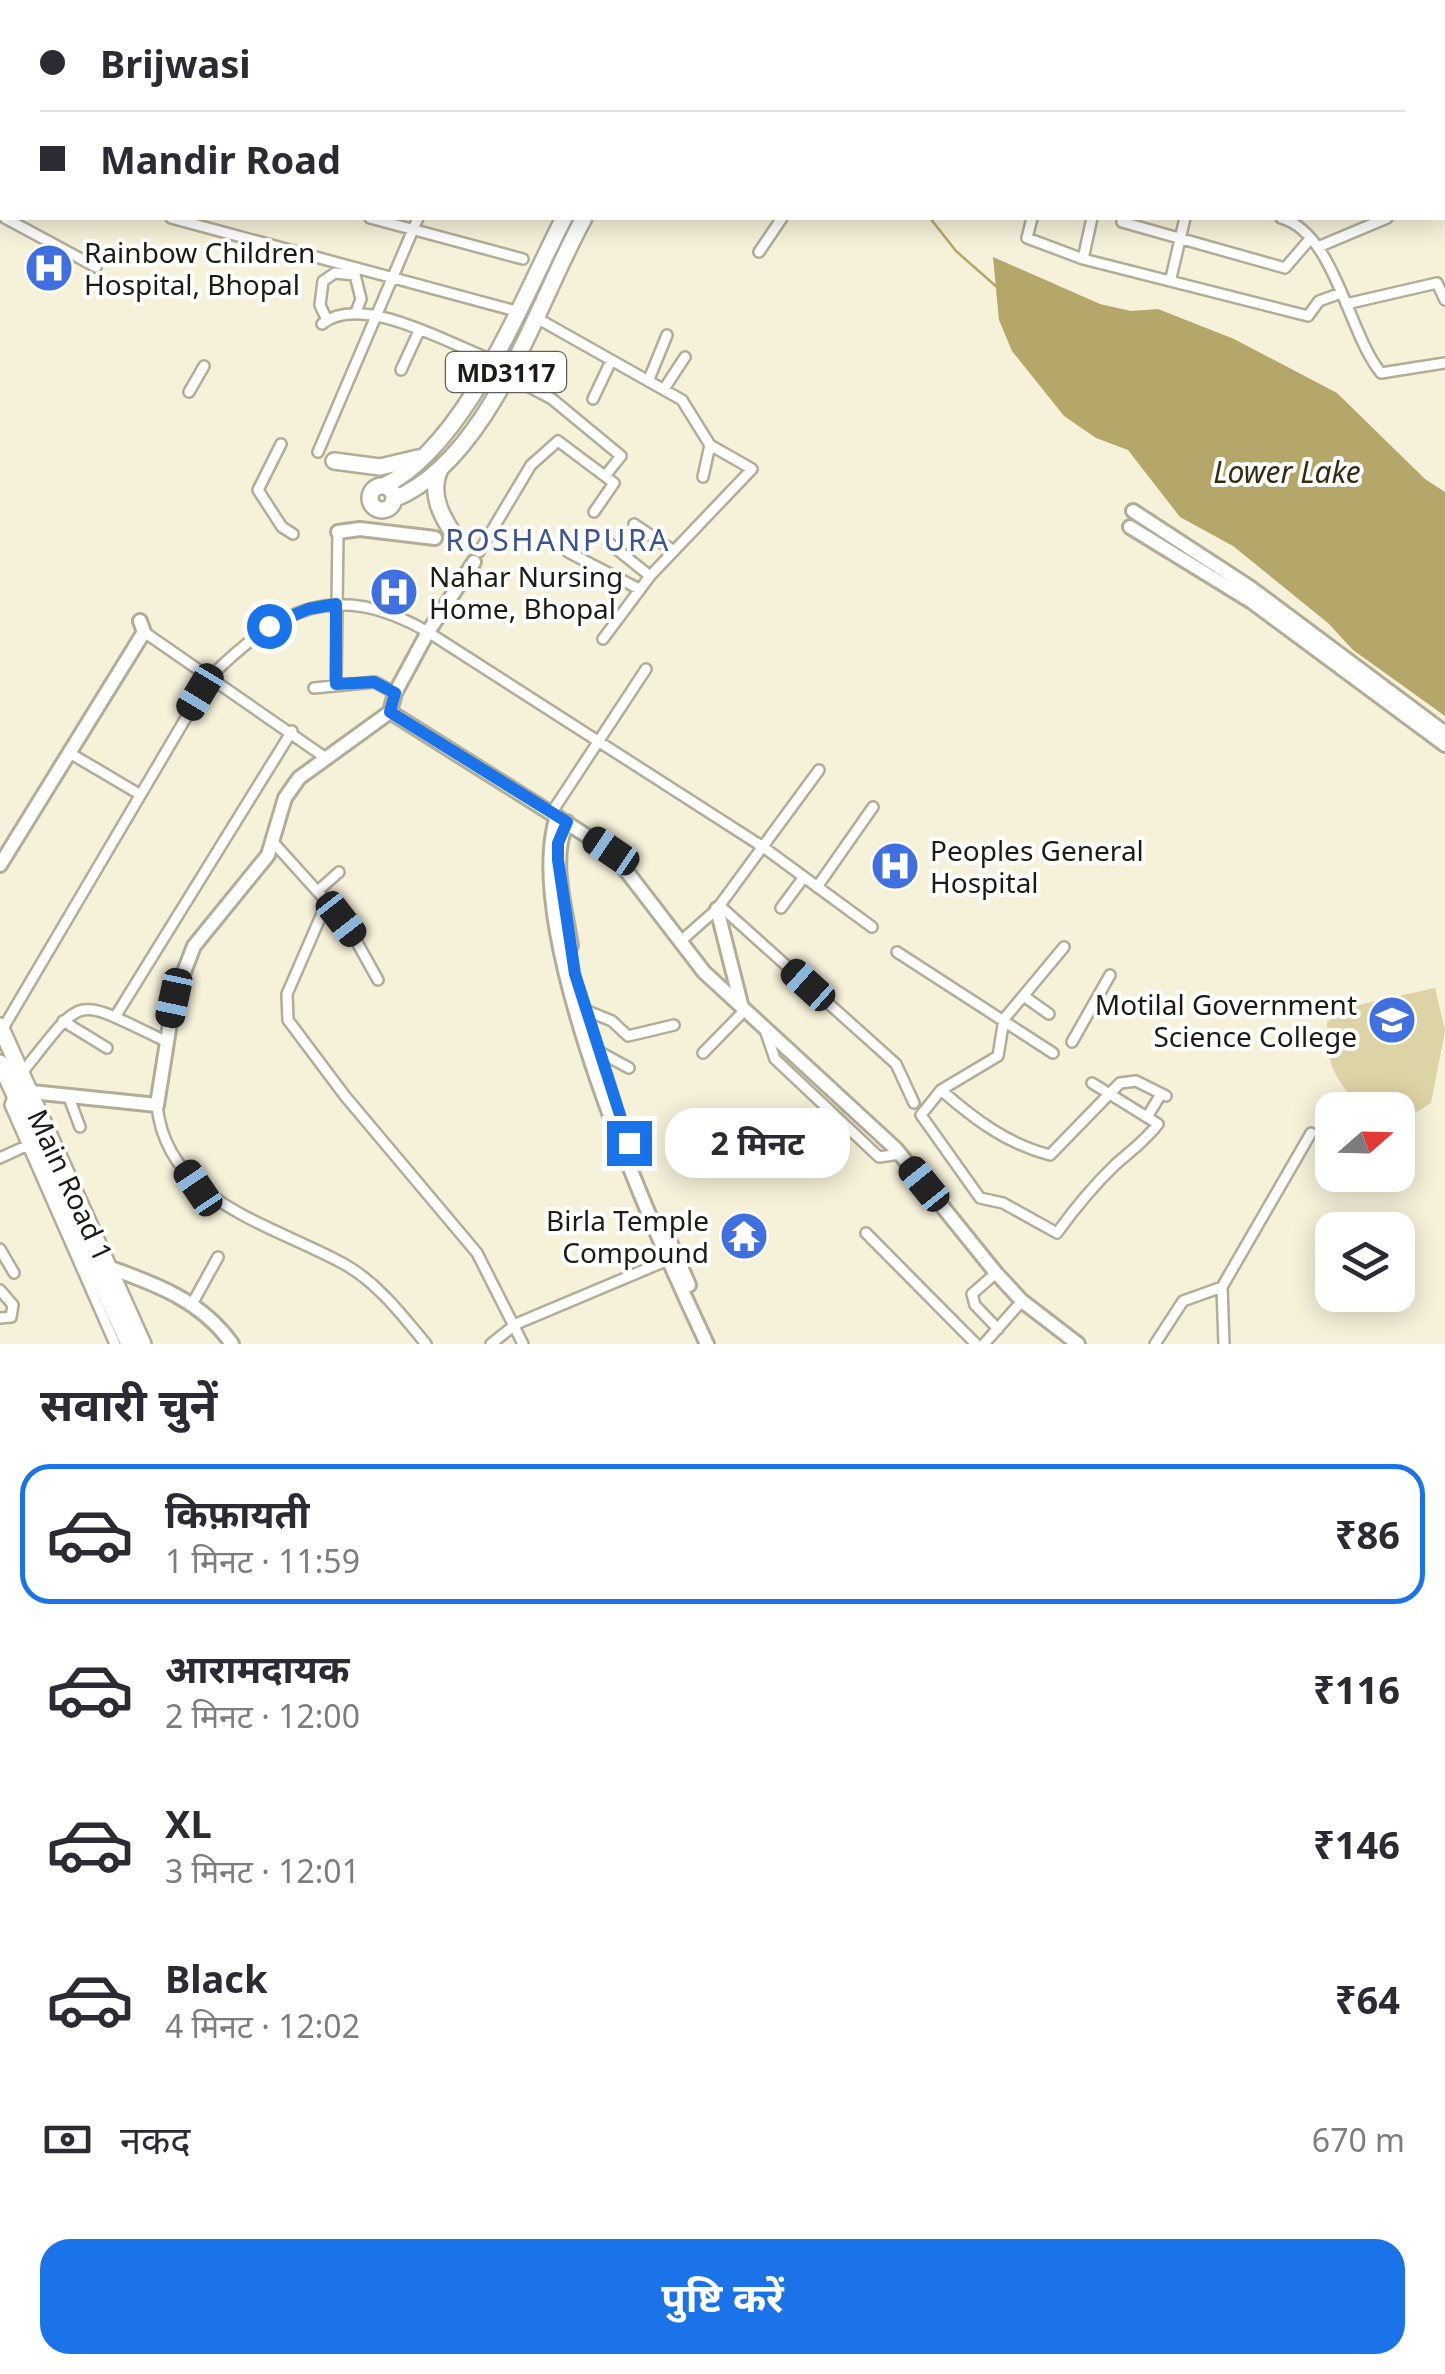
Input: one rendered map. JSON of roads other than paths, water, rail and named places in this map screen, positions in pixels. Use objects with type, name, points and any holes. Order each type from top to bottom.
[{"type":"main road","name":"MD3117","points":[[562,220],[471,399],[426,455],[389,492],[417,489],[440,468],[488,409],[583,220]]},
{"type":"main road","points":[[334,461],[380,467],[426,455]]},
{"type":"main road","points":[[440,468],[436,478],[440,512],[456,536]]},
{"type":"main road","name":"Main Road 1","points":[[1,1028],[21,1086],[129,1344]]},
{"type":"main road","name":"Main Road 1","points":[[0,1063],[21,1086],[143,1344]]},
{"type":"street","points":[[9,220],[96,267]]},
{"type":"street","points":[[179,220],[516,311]]},
{"type":"street","points":[[377,220],[523,259]]},
{"type":"street","points":[[318,452],[417,220]]},
{"type":"street","points":[[759,252],[781,220]]},
{"type":"street","points":[[1032,220],[1028,238],[1084,258],[1308,316],[1319,301],[1341,292]]},
{"type":"street","points":[[1084,258],[1092,220]]},
{"type":"street","points":[[1172,278],[1184,220]]},
{"type":"street","points":[[1291,220],[1314,243],[1382,373],[1445,363]]},
{"type":"street","points":[[1122,222],[1284,268],[1314,243],[1381,220]]},
{"type":"street","points":[[356,312],[361,299],[355,275],[336,273],[322,280],[320,305],[324,322],[356,312],[376,315],[485,356]]},
{"type":"street","points":[[1346,304],[1438,282],[1445,300]]},
{"type":"street","points":[[542,321],[649,379],[692,409],[710,445],[752,469],[650,576],[603,638]]},
{"type":"street","points":[[401,370],[418,332]]},
{"type":"street","points":[[649,379],[668,335]]},
{"type":"street","points":[[664,390],[684,358]]},
{"type":"street","points":[[593,399],[611,361]]},
{"type":"street","points":[[190,392],[204,366]]},
{"type":"street","points":[[522,383],[552,399],[620,456],[605,476]]},
{"type":"street","points":[[426,1344],[390,1300],[347,1266],[233,1212],[198,1188],[160,1131],[157,1105],[165,1041],[180,979],[194,946],[258,869],[273,842],[285,798],[298,778],[322,756],[390,712],[395,693],[428,632],[522,478],[558,442],[614,483],[594,512]]},
{"type":"street","points":[[281,444],[258,490],[282,527],[293,534]]},
{"type":"street","points":[[703,477],[710,445]]},
{"type":"street","points":[[1133,511],[1251,588],[1445,733]]},
{"type":"street","points":[[634,524],[674,551]]},
{"type":"street","points":[[1130,527],[1252,602],[1445,746]]},
{"type":"street","points":[[336,684],[338,532],[360,529],[435,538]]},
{"type":"street","points":[[609,543],[650,576]]},
{"type":"street","points":[[568,552],[639,590]]},
{"type":"street","points":[[1,1028],[210,677],[269,626],[308,609],[336,604],[392,613],[428,632],[763,847],[872,926]]},
{"type":"street","points":[[0,865],[142,627],[322,756]]},
{"type":"street","points":[[646,668],[559,816],[549,846],[570,981],[604,1094],[668,1260],[707,1344]]},
{"type":"street","points":[[314,688],[374,682],[395,693]]},
{"type":"street","points":[[390,712],[611,851],[704,972],[900,1154],[1022,1301],[1078,1344]]},
{"type":"street","points":[[115,1017],[292,731]]},
{"type":"street","points":[[68,752],[138,794]]},
{"type":"street","points":[[682,940],[719,908],[819,770]]},
{"type":"street","points":[[817,887],[873,807]]},
{"type":"street","points":[[559,816],[558,860],[575,974],[596,1050],[640,1174],[716,1344]]},
{"type":"street","points":[[273,842],[284,858],[320,889],[378,980]]},
{"type":"street","points":[[258,869],[284,858]]},
{"type":"street","points":[[320,889],[339,872]]},
{"type":"street","points":[[781,908],[804,877]]},
{"type":"street","points":[[327,902],[288,994],[288,1020],[345,1096],[478,1254],[523,1344]]},
{"type":"street","points":[[719,908],[744,1009]]},
{"type":"street","points":[[719,908],[896,1064],[914,1103]]},
{"type":"street","points":[[1064,947],[1004,1019],[998,1056],[941,1090],[921,1115],[980,1198],[1003,1203],[1057,1233],[1092,1190],[1141,1146],[1158,1124],[1092,1083]]},
{"type":"street","points":[[897,952],[1054,1053]]},
{"type":"street","points":[[1072,1042],[1110,975]]},
{"type":"street","points":[[1025,997],[1049,1014]]},
{"type":"street","points":[[115,1344],[10,1105],[63,1021],[76,1010],[92,1006],[165,1041]]},
{"type":"street","points":[[703,1053],[744,1009]]},
{"type":"street","points":[[585,1010],[612,1021],[628,1036],[674,1025]]},
{"type":"street","points":[[63,1021],[107,1048]]},
{"type":"street","points":[[596,1050],[629,1068]]},
{"type":"street","points":[[941,1090],[977,1122],[1028,1149],[1050,1155],[1107,1092],[1120,1083],[1136,1082],[1163,1095],[1146,1118]]},
{"type":"street","points":[[21,1086],[157,1105]]},
{"type":"street","points":[[68,1095],[80,1127]]},
{"type":"street","points":[[1224,1344],[1222,1287],[1311,1133]]},
{"type":"street","points":[[0,1158],[26,1146]]},
{"type":"street","points":[[866,1233],[980,1344],[1022,1301]]},
{"type":"street","points":[[0,1249],[14,1273]]},
{"type":"street","points":[[192,1304],[218,1257]]},
{"type":"street","points":[[491,1344],[516,1324],[668,1260]]},
{"type":"street","points":[[108,1266],[170,1290],[192,1304],[232,1344]]},
{"type":"street","points":[[996,1273],[972,1294],[975,1305],[998,1329]]},
{"type":"street","points":[[1155,1344],[1184,1301],[1222,1287]]},
{"type":"street","points":[[0,1290],[13,1304],[11,1317],[0,1318]]},
{"type":"water","name":"Lower Lake","points":[[993,257],[1100,304],[1131,311],[1158,309],[1234,339],[1337,393],[1425,479],[1445,492],[1445,716],[1353,650],[1328,623],[1233,546],[1180,517],[1128,450],[1096,438],[1064,416],[1012,351],[999,320]]},
{"type":"waterway","points":[[932,220],[956,251],[998,288]]},
{"type":"place","name":"Rainbow Children Hospital, Bhopal","points":[[49,268]]},
{"type":"place","name":"Nahar Nursing Home, Bhopal","points":[[394,592]]},
{"type":"place","name":"Peoples General Hospital","points":[[895,866]]},
{"type":"place","name":"Motilal Government Science College","points":[[1392,1020]]},
{"type":"place","name":"Birla Temple Compound","points":[[744,1236]]},
{"type":"district","name":"ROSHANPURA","points":[[558,539]]}]
